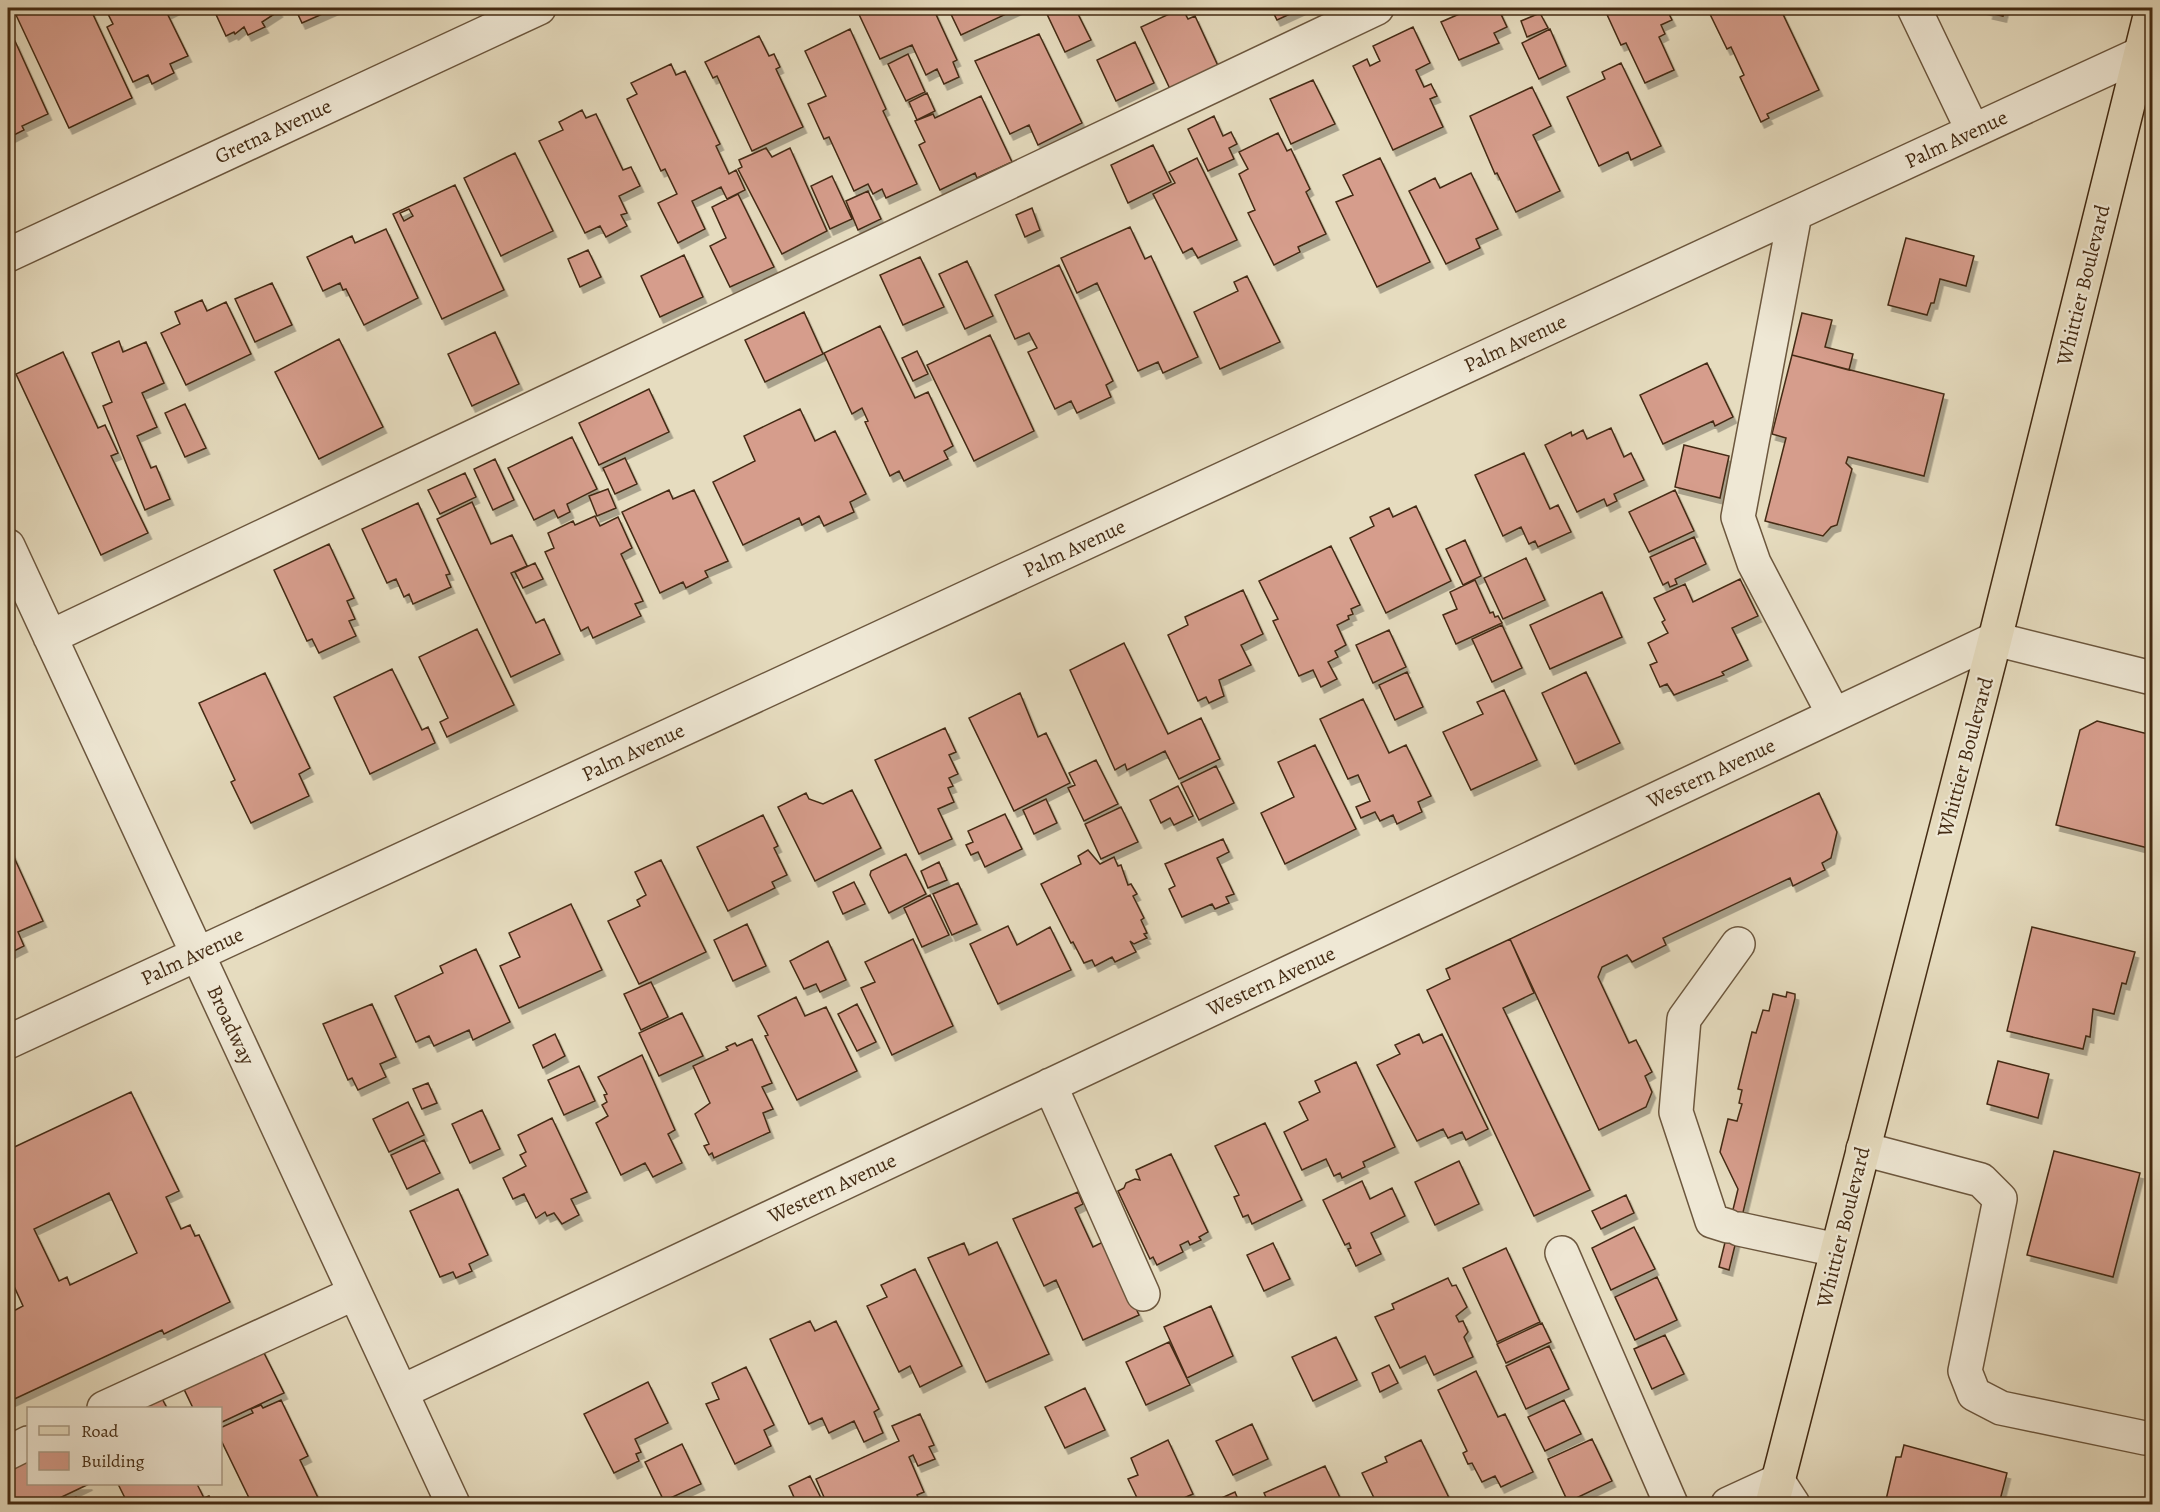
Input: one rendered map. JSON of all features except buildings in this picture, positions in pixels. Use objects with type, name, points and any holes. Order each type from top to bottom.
[{"type":"main road","name":"Whittier Boulevard","points":[[1781,1497],[1837,1251],[2146,56],[2152,8]]},
{"type":"street","name":"Gretna Avenue","points":[[8,255],[539,8]]},
{"type":"street","points":[[50,637],[1377,8]]},
{"type":"street","points":[[1914,8],[1973,131]]},
{"type":"street","name":"Palm Avenue","points":[[8,1042],[1973,131],[2146,56]]},
{"type":"street","points":[[1795,214],[1738,517],[1754,564],[1834,715]]},
{"type":"street","name":"Broadway","points":[[8,546],[453,1504]]},
{"type":"street","points":[[1995,639],[2152,678]]},
{"type":"street","name":"Western Avenue","points":[[401,1392],[1995,639]]},
{"type":"street","points":[[1738,944],[1684,1019],[1676,1112],[1712,1221],[1837,1251]]},
{"type":"street","points":[[1050,1085],[1143,1294]]},
{"type":"street","points":[[1863,1149],[1981,1180],[2000,1199],[1965,1371],[1974,1394],[2001,1408],[2145,1438]]},
{"type":"street","points":[[1562,1253],[1671,1504]]},
{"type":"street","points":[[106,1407],[355,1293]]},
{"type":"street","points":[[8,1453],[27,1444]]},
{"type":"street","points":[[1728,1504],[1781,1497]]}]
